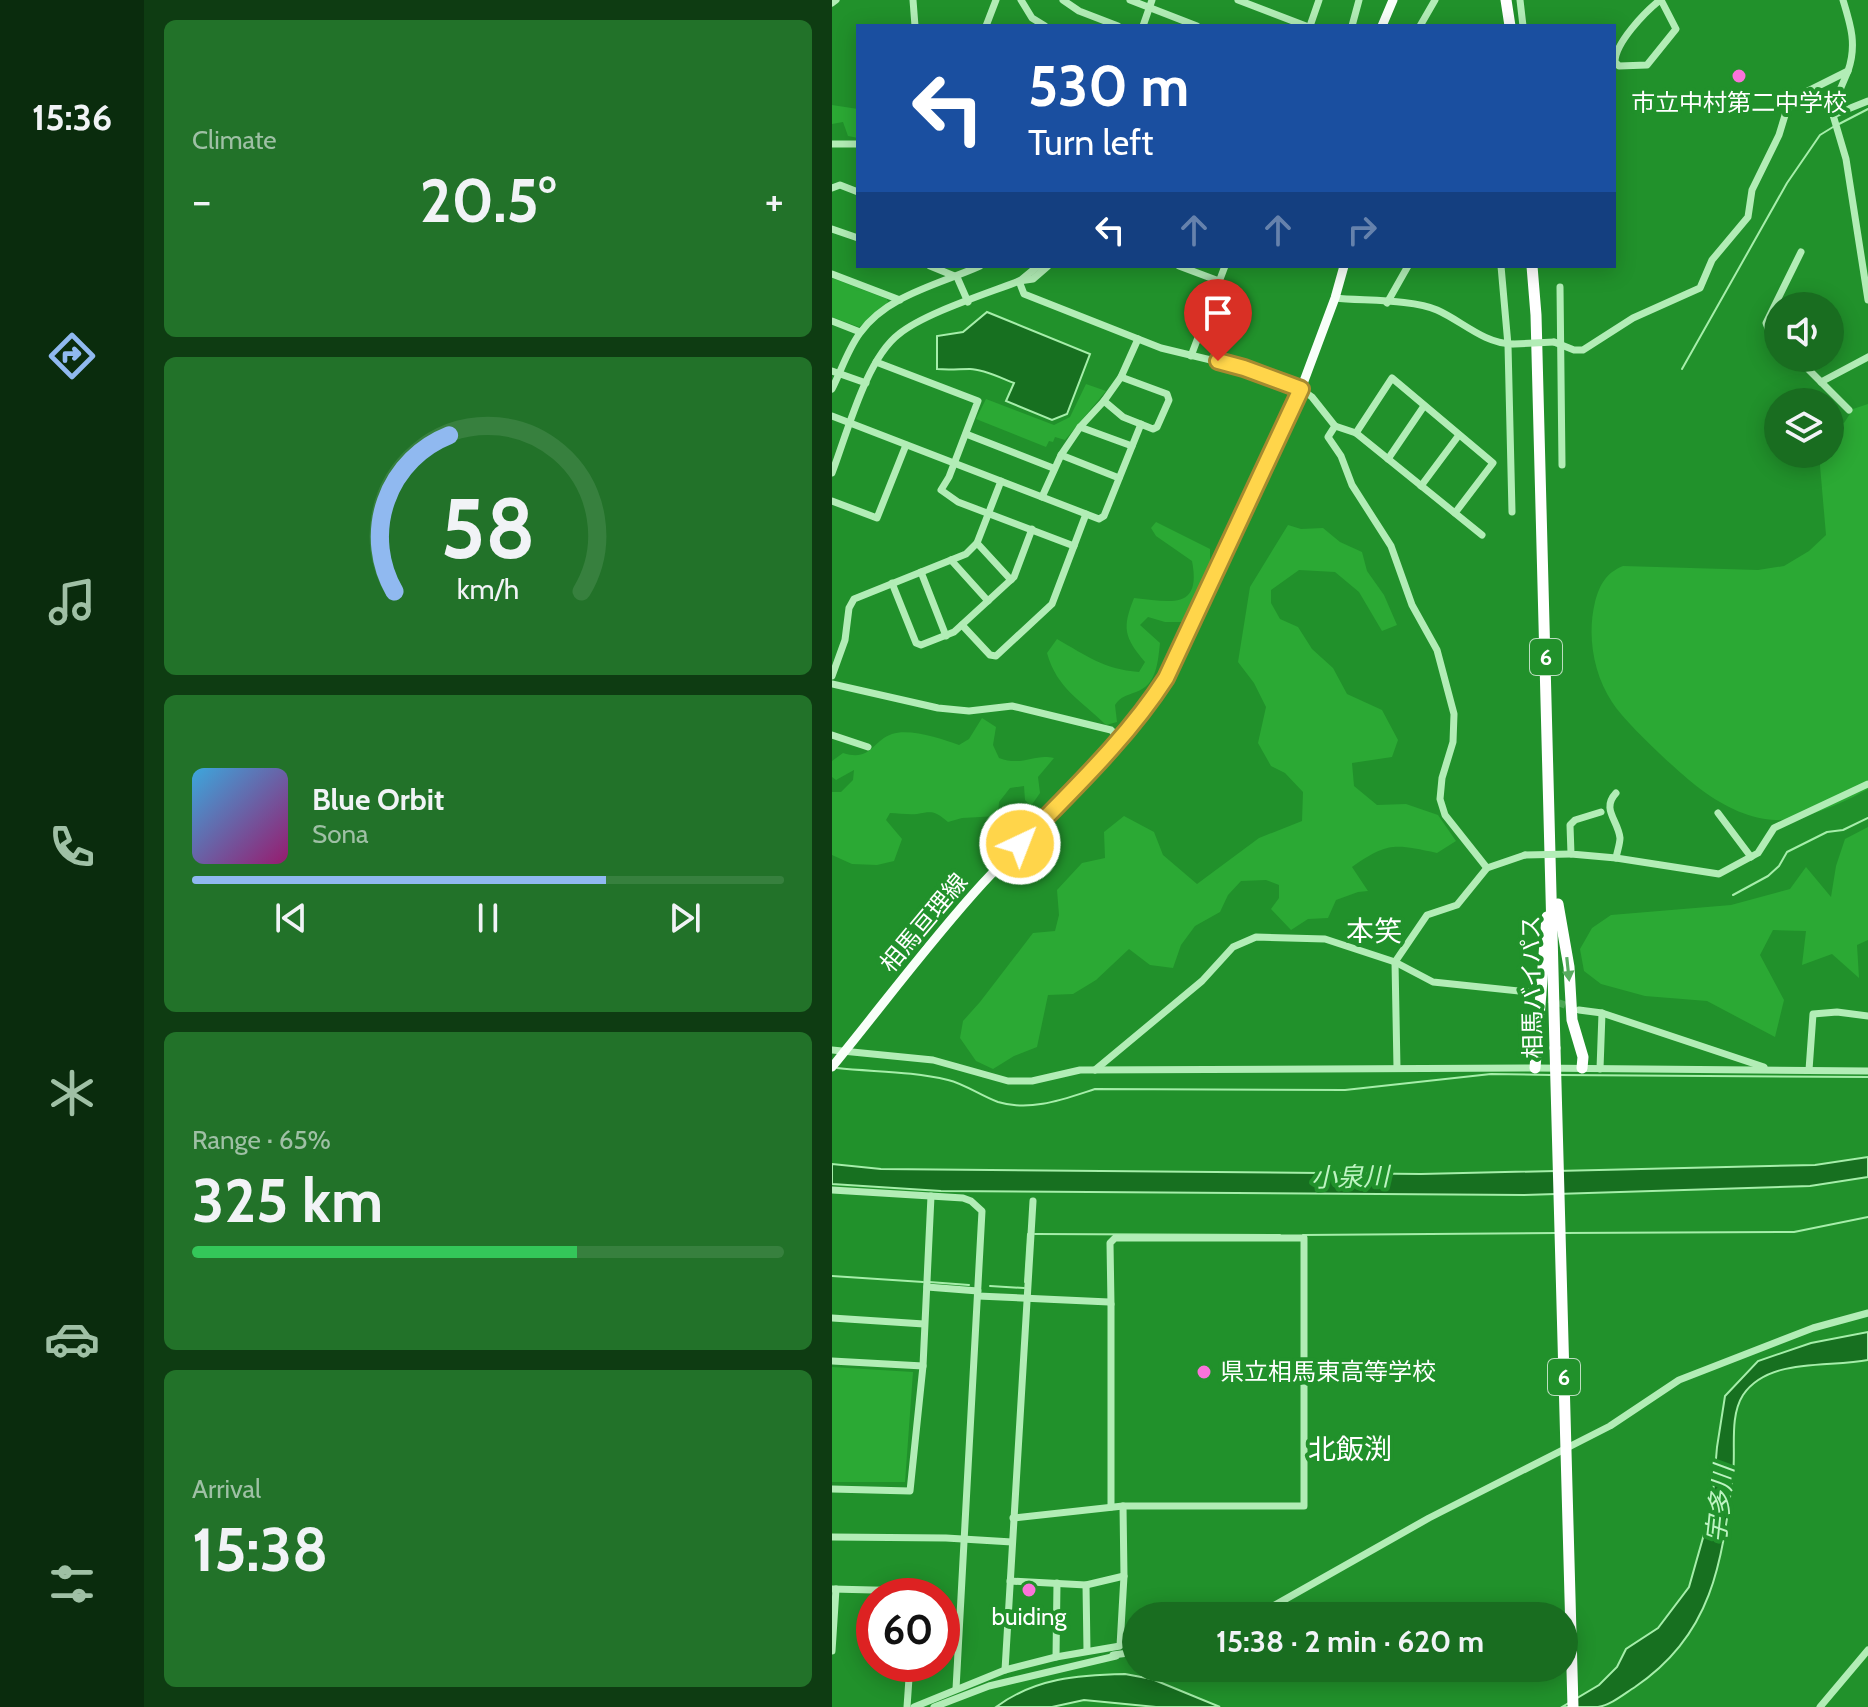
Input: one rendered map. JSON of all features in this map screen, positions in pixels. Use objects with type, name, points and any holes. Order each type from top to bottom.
[{"type":"highway","points":[[1506,0],[1510,24]]},
{"type":"highway","name":"相馬バイパス","points":[[1532,268],[1552,864],[1573,1707]]},
{"type":"highway","points":[[1535,1068],[1552,864]]},
{"type":"highway","points":[[1552,864],[1569,967],[1572,1020],[1583,1057],[1582,1068]]},
{"type":"main road","points":[[1383,24],[1393,0]]},
{"type":"main road","name":"相馬亘理線","points":[[832,1067],[981,886],[1120,739],[1166,678],[1301,389],[1343,268]]},
{"type":"street","points":[[913,0],[915,24]]},
{"type":"street","points":[[987,24],[996,0]]},
{"type":"street","points":[[1021,0],[1031,22]]},
{"type":"street","points":[[1063,0],[1079,11],[1113,24]]},
{"type":"street","points":[[1130,0],[1151,4],[1193,24]]},
{"type":"street","points":[[1238,0],[1303,24]]},
{"type":"street","points":[[1309,24],[1319,0]]},
{"type":"street","points":[[1353,24],[1359,0]]},
{"type":"street","points":[[1421,24],[1435,0]]},
{"type":"street","points":[[1520,0],[1523,24]]},
{"type":"street","points":[[1616,51],[1647,11],[1674,0]]},
{"type":"street","points":[[1843,0],[1854,41],[1854,55],[1834,104],[1833,115],[1846,159],[1868,300]]},
{"type":"street","points":[[1616,63],[1619,66],[1647,65],[1676,29],[1662,3]]},
{"type":"street","points":[[1144,24],[1151,4]]},
{"type":"street","points":[[1335,298],[1419,305],[1436,309],[1473,332],[1511,345],[1558,342],[1574,350],[1583,350],[1633,318],[1700,288],[1712,260],[1748,217],[1752,190],[1779,135],[1786,112],[1804,93],[1848,71]]},
{"type":"street","points":[[1833,115],[1868,101]]},
{"type":"street","points":[[832,144],[856,144]]},
{"type":"street","points":[[832,188],[840,185],[856,191]]},
{"type":"street","points":[[832,229],[856,237]]},
{"type":"street","points":[[1781,292],[1801,252]]},
{"type":"street","points":[[935,268],[957,277],[968,302]]},
{"type":"street","points":[[832,389],[836,372],[860,332],[876,315],[900,300],[976,268]]},
{"type":"street","points":[[1019,281],[1035,268]]},
{"type":"street","points":[[832,473],[876,362],[881,352],[901,332],[1019,281],[1033,279],[1046,268]]},
{"type":"street","points":[[1184,268],[1219,281]]},
{"type":"street","points":[[1191,356],[1224,268]]},
{"type":"street","points":[[1387,303],[1407,268]]},
{"type":"street","points":[[1501,268],[1511,345],[1512,512]]},
{"type":"street","points":[[832,274],[900,300]]},
{"type":"street","points":[[1019,281],[1024,294],[1138,339],[1191,356],[1244,368],[1301,389],[1312,397],[1335,426],[1356,433],[1482,535]]},
{"type":"street","points":[[1560,287],[1558,342],[1562,465]]},
{"type":"street","points":[[832,321],[860,332]]},
{"type":"street","points":[[1042,497],[1053,468],[1080,427],[1121,377],[1138,339]]},
{"type":"street","points":[[1821,382],[1868,357]]},
{"type":"street","points":[[876,362],[978,401],[941,490],[958,502],[1074,546]]},
{"type":"street","points":[[836,372],[866,383]]},
{"type":"street","points":[[1811,372],[1849,410]]},
{"type":"street","points":[[1104,401],[1123,417],[1153,429],[1157,427],[1169,400],[1167,394],[1121,377]]},
{"type":"street","points":[[1356,433],[1392,378],[1493,463]]},
{"type":"street","points":[[1388,459],[1424,406]]},
{"type":"street","points":[[832,416],[1099,519],[1104,516],[1141,424]]},
{"type":"street","points":[[1335,426],[1328,437],[1341,456],[1352,485],[1391,546],[1412,605],[1437,650],[1454,714],[1453,742],[1442,778],[1440,799],[1445,815],[1487,868]]},
{"type":"street","points":[[1080,427],[1132,446]]},
{"type":"street","points":[[966,434],[1053,468]]},
{"type":"street","points":[[1421,486],[1459,435]]},
{"type":"street","points":[[832,501],[877,518],[906,445]]},
{"type":"street","points":[[1061,455],[1119,478]]},
{"type":"street","points":[[1455,513],[1495,460],[1511,459]]},
{"type":"street","points":[[832,676],[845,640],[851,603],[859,596],[966,554],[977,543],[1001,481]]},
{"type":"street","points":[[962,625],[990,655],[996,656],[1052,604],[1086,514]]},
{"type":"street","points":[[892,583],[916,643],[921,645],[946,636],[1014,577],[1032,529]]},
{"type":"street","points":[[977,543],[1011,580]]},
{"type":"street","points":[[951,560],[988,601]]},
{"type":"street","points":[[921,572],[946,636]]},
{"type":"street","points":[[832,684],[938,708],[969,711],[1012,706],[1111,730],[1120,739]]},
{"type":"street","points":[[832,735],[868,747]]},
{"type":"street","points":[[1397,1068],[1395,962],[1427,915],[1457,905],[1487,868],[1525,855],[1571,854],[1719,874],[1758,853],[1774,828],[1868,784]]},
{"type":"street","points":[[1616,793],[1610,800],[1609,808],[1620,835],[1616,858]]},
{"type":"street","points":[[1571,854],[1570,825],[1575,820],[1601,812]]},
{"type":"street","points":[[1718,813],[1751,857]]},
{"type":"street","points":[[1095,1070],[1202,981],[1233,947],[1256,937],[1325,939],[1395,962],[1433,982],[1529,992]]},
{"type":"street","points":[[1579,1010],[1602,1013],[1770,1069]]},
{"type":"street","points":[[1809,1070],[1813,1014],[1837,1012],[1868,1016]]},
{"type":"street","points":[[1600,1069],[1602,1013]]},
{"type":"street","points":[[832,1050],[933,1060],[1008,1081],[1032,1081],[1080,1070],[1582,1068],[1868,1071]]},
{"type":"street","points":[[832,1190],[963,1198],[982,1211],[956,1689]]},
{"type":"street","points":[[832,1489],[910,1491],[923,1366],[931,1196]]},
{"type":"street","points":[[1002,1682],[1008,1669],[1013,1518],[1033,1201]]},
{"type":"street","points":[[1013,1518],[1123,1506],[1304,1506],[1304,1238],[1115,1238],[1110,1243],[1111,1507]]},
{"type":"street","points":[[927,1284],[1028,1300],[1111,1304]]},
{"type":"street","points":[[1280,1602],[1429,1518],[1610,1426],[1679,1380],[1813,1328],[1868,1313]]},
{"type":"street","points":[[832,1318],[924,1324]]},
{"type":"street","points":[[832,1361],[923,1366]]},
{"type":"street","points":[[914,1707],[1008,1669],[1120,1646],[1124,1576],[1123,1506]]},
{"type":"street","points":[[832,1537],[1012,1542]]},
{"type":"street","points":[[1010,1581],[1086,1585],[1124,1576]]},
{"type":"street","points":[[1056,1657],[1057,1583]]},
{"type":"street","points":[[1086,1585],[1087,1651]]},
{"type":"street","points":[[832,1651],[834,1589],[856,1590]]},
{"type":"street","points":[[1100,1649],[1116,1656]]},
{"type":"street","points":[[1820,1707],[1868,1650]]},
{"type":"street","points":[[934,1707],[1002,1682],[1122,1655]]},
{"type":"street","points":[[982,1679],[1002,1682]]},
{"type":"street","points":[[907,1707],[909,1682]]},
{"type":"shaded area","points":[[832,105],[856,109],[856,138],[848,136],[843,122],[832,124]]},
{"type":"shaded area","points":[[832,278],[888,302],[859,327],[832,317]]},
{"type":"shaded area","points":[[1086,384],[1106,391],[1065,440],[1055,437],[1046,447],[976,419],[986,399],[1054,425],[1070,417]]},
{"type":"shaded area","points":[[1868,404],[1868,789],[1812,814],[1776,820],[1757,818],[1729,807],[1703,791],[1654,749],[1612,702],[1600,679],[1593,654],[1595,602],[1604,580],[1623,566],[1758,570],[1784,566],[1809,551],[1826,535],[1820,468],[1844,468],[1844,423],[1853,409]]},
{"type":"shaded area","points":[[1156,522],[1210,549],[1210,571],[1184,622],[1165,622],[1148,617],[1140,625],[1160,643],[1155,672],[1143,689],[1117,702],[1117,722],[1106,725],[1063,685],[1047,653],[1057,639],[1105,665],[1139,672],[1145,662],[1127,632],[1134,598],[1180,600],[1192,589],[1194,577],[1192,561],[1156,536],[1151,528]]},
{"type":"shaded area","points":[[1288,525],[1301,529],[1323,528],[1340,542],[1362,552],[1367,571],[1384,595],[1397,625],[1382,631],[1359,592],[1335,572],[1299,570],[1271,590],[1271,603],[1280,619],[1298,627],[1312,649],[1333,668],[1347,694],[1382,710],[1398,740],[1392,757],[1352,763],[1354,786],[1377,805],[1406,804],[1438,815],[1456,841],[1437,853],[1392,847],[1374,853],[1352,867],[1368,891],[1336,900],[1328,918],[1308,919],[1291,930],[1271,909],[1279,898],[1279,885],[1266,880],[1241,881],[1228,895],[1220,912],[1195,926],[1181,945],[1173,968],[1150,965],[1129,949],[1096,980],[1073,994],[1048,995],[1037,1047],[993,1069],[976,1061],[960,1038],[963,1021],[1033,933],[1055,931],[1059,915],[1057,890],[1082,863],[1105,858],[1104,832],[1124,816],[1154,832],[1163,855],[1197,884],[1259,838],[1302,821],[1303,792],[1285,773],[1271,766],[1258,743],[1266,707],[1254,683],[1238,662],[1250,587]]},
{"type":"shaded area","points":[[982,718],[996,727],[993,745],[999,758],[1015,761],[1054,758],[1038,777],[1040,793],[1031,806],[1025,800],[1024,786],[1010,788],[999,802],[998,816],[948,822],[934,813],[890,813],[886,820],[902,839],[894,861],[877,865],[852,864],[832,855],[832,792],[841,792],[853,780],[854,770],[836,780],[832,777],[832,761],[843,753],[866,753],[885,737],[899,733],[926,735],[959,745],[969,739]]},
{"type":"shaded area","points":[[1868,827],[1868,940],[1857,945],[1859,978],[1832,954],[1802,965],[1806,931],[1773,930],[1760,955],[1784,1000],[1775,1037],[1707,1001],[1645,996],[1601,984],[1584,971],[1580,949],[1592,928],[1611,915],[1731,905],[1790,889],[1806,867],[1831,897],[1836,866],[1845,839]]},
{"type":"shaded area","points":[[832,1367],[913,1372],[905,1482],[832,1482]]},
{"type":"water","points":[[987,312],[1090,354],[1067,414],[1052,420],[1006,401],[1014,383],[986,372],[937,369],[937,336],[963,332]]},
{"type":"water","name":"小泉川","points":[[1868,1157],[1868,1177],[1810,1186],[1524,1195],[941,1191],[832,1184],[832,1164],[881,1169],[1421,1174],[1815,1165]]},
{"type":"water","name":"宇多川","points":[[1868,1332],[1868,1360],[1784,1369],[1754,1383],[1743,1395],[1734,1423],[1733,1474],[1724,1536],[1710,1593],[1698,1619],[1661,1666],[1622,1696],[1598,1707],[1562,1707],[1599,1685],[1617,1667],[1626,1649],[1658,1628],[1689,1587],[1712,1506],[1725,1396],[1758,1361],[1811,1343]]},
{"type":"water","points":[[1122,1674],[1122,1682],[1159,1682],[1220,1707],[1156,1707],[1084,1700],[1052,1707],[996,1707],[1042,1684]]},
{"type":"waterway","points":[[1839,124],[1868,109]]},
{"type":"waterway","points":[[1682,369],[1787,183],[1820,135],[1833,127]]},
{"type":"waterway","points":[[1733,895],[1768,876],[1779,866],[1787,852],[1827,832],[1843,830],[1868,818]]},
{"type":"waterway","points":[[837,1068],[934,1077],[961,1084],[998,1102],[1023,1106],[1047,1103],[1095,1089],[1345,1090],[1491,1074],[1550,1075]]},
{"type":"waterway","points":[[1560,1075],[1868,1077]]},
{"type":"waterway","points":[[1563,1233],[1794,1232],[1868,1217]]},
{"type":"waterway","points":[[1303,1235],[1556,1233]]},
{"type":"waterway","points":[[1025,1282],[1028,1234]]},
{"type":"waterway","points":[[1035,1234],[1280,1235]]},
{"type":"waterway","points":[[832,1276],[923,1282]]},
{"type":"waterway","points":[[929,1282],[969,1285]]},
{"type":"waterway","points":[[990,1286],[1024,1288]]},
{"type":"tunnel","points":[[1529,992],[1573,1008]]},
{"type":"place","name":"市立中村第二中学校","points":[[1739,76]]},
{"type":"place","name":"県立相馬東高等学校","points":[[1204,1372]]},
{"type":"place","name":"buiding","points":[[1029,1590]]},
{"type":"district","name":"本笑","points":[[1374,931]]},
{"type":"district","name":"北飯渕","points":[[1350,1449]]},
{"type":"route","points":[[1020,844],[1120,739],[1166,678],[1301,389],[1218,361]]}]
